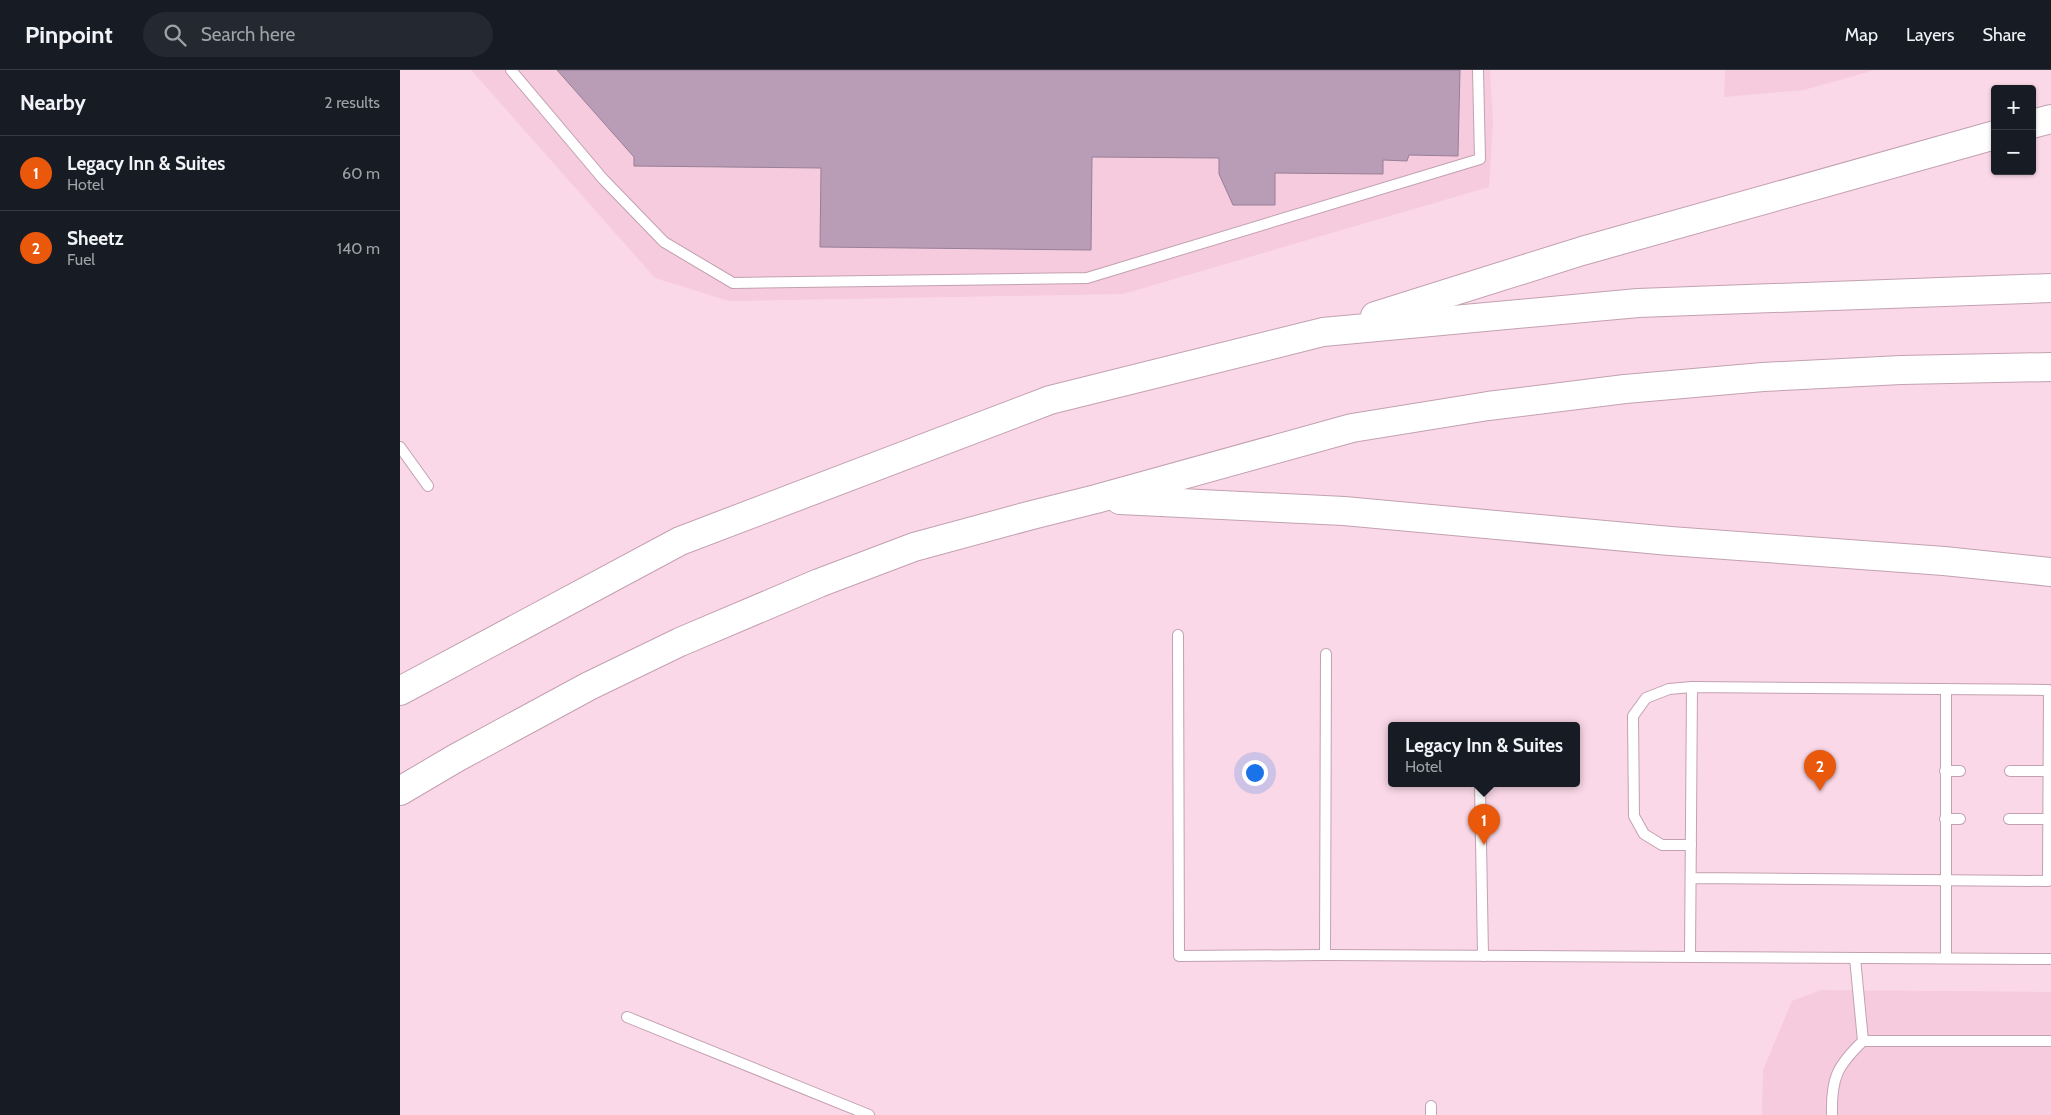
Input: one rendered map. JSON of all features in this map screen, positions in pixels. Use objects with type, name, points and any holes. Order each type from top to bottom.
[{"type":"highway","points":[[2036,123],[2051,119]]},
{"type":"highway","points":[[400,691],[680,540],[1050,400],[1323,332],[1582,251],[1991,136]]},
{"type":"highway","points":[[1323,332],[1638,303],[2051,288]]},
{"type":"highway","points":[[400,791],[456,758],[589,686],[680,642],[819,583],[914,547],[1352,428],[1488,406],[1625,390],[1763,377],[1901,370],[2051,367]]},
{"type":"highway","points":[[1096,499],[1344,511],[1670,540],[1944,561],[2051,572]]},
{"type":"lane","points":[[511,70],[603,179],[664,242],[733,283],[1088,278],[1480,159],[1478,70]]},
{"type":"lane","points":[[400,447],[428,486]]},
{"type":"lane","points":[[1178,635],[1179,956],[1325,955],[2051,959]]},
{"type":"lane","points":[[1325,955],[1326,654]]},
{"type":"lane","points":[[1690,957],[1692,687]]},
{"type":"lane","points":[[1691,845],[1662,845],[1644,834],[1634,816],[1633,716],[1646,698],[1668,689],[1692,687],[2049,690],[2048,881],[1691,878]]},
{"type":"lane","points":[[1946,689],[1944,880],[1946,958]]},
{"type":"lane","points":[[1945,771],[1960,771]]},
{"type":"lane","points":[[2010,771],[2049,771]]},
{"type":"lane","points":[[1480,787],[1483,956]]},
{"type":"lane","points":[[1945,819],[1960,819]]},
{"type":"lane","points":[[2009,819],[2048,819]]},
{"type":"lane","points":[[1855,958],[1863,1041]]},
{"type":"lane","points":[[627,1017],[869,1115]]},
{"type":"lane","points":[[1832,1115],[1835,1076],[1847,1057],[1863,1041],[2051,1041]]},
{"type":"shaded area","points":[[471,70],[1490,70],[1493,123],[1489,187],[1123,294],[729,301],[655,278]]},
{"type":"shaded area","points":[[1725,70],[1875,70],[1804,90],[1724,97]]},
{"type":"shaded area","points":[[1821,990],[2051,992],[2051,1115],[1762,1115],[1763,1070],[1792,1001]]},
{"type":"building","points":[[557,70],[1460,70],[1458,156],[1409,155],[1407,161],[1383,160],[1383,174],[1275,173],[1275,205],[1233,205],[1219,174],[1219,158],[1092,157],[1091,250],[820,247],[821,168],[634,166],[634,157]]},
{"type":"place","name":"Sheetz","points":[[1820,791]]},
{"type":"place","name":"Legacy Inn & Suites","points":[[1484,845]]}]
